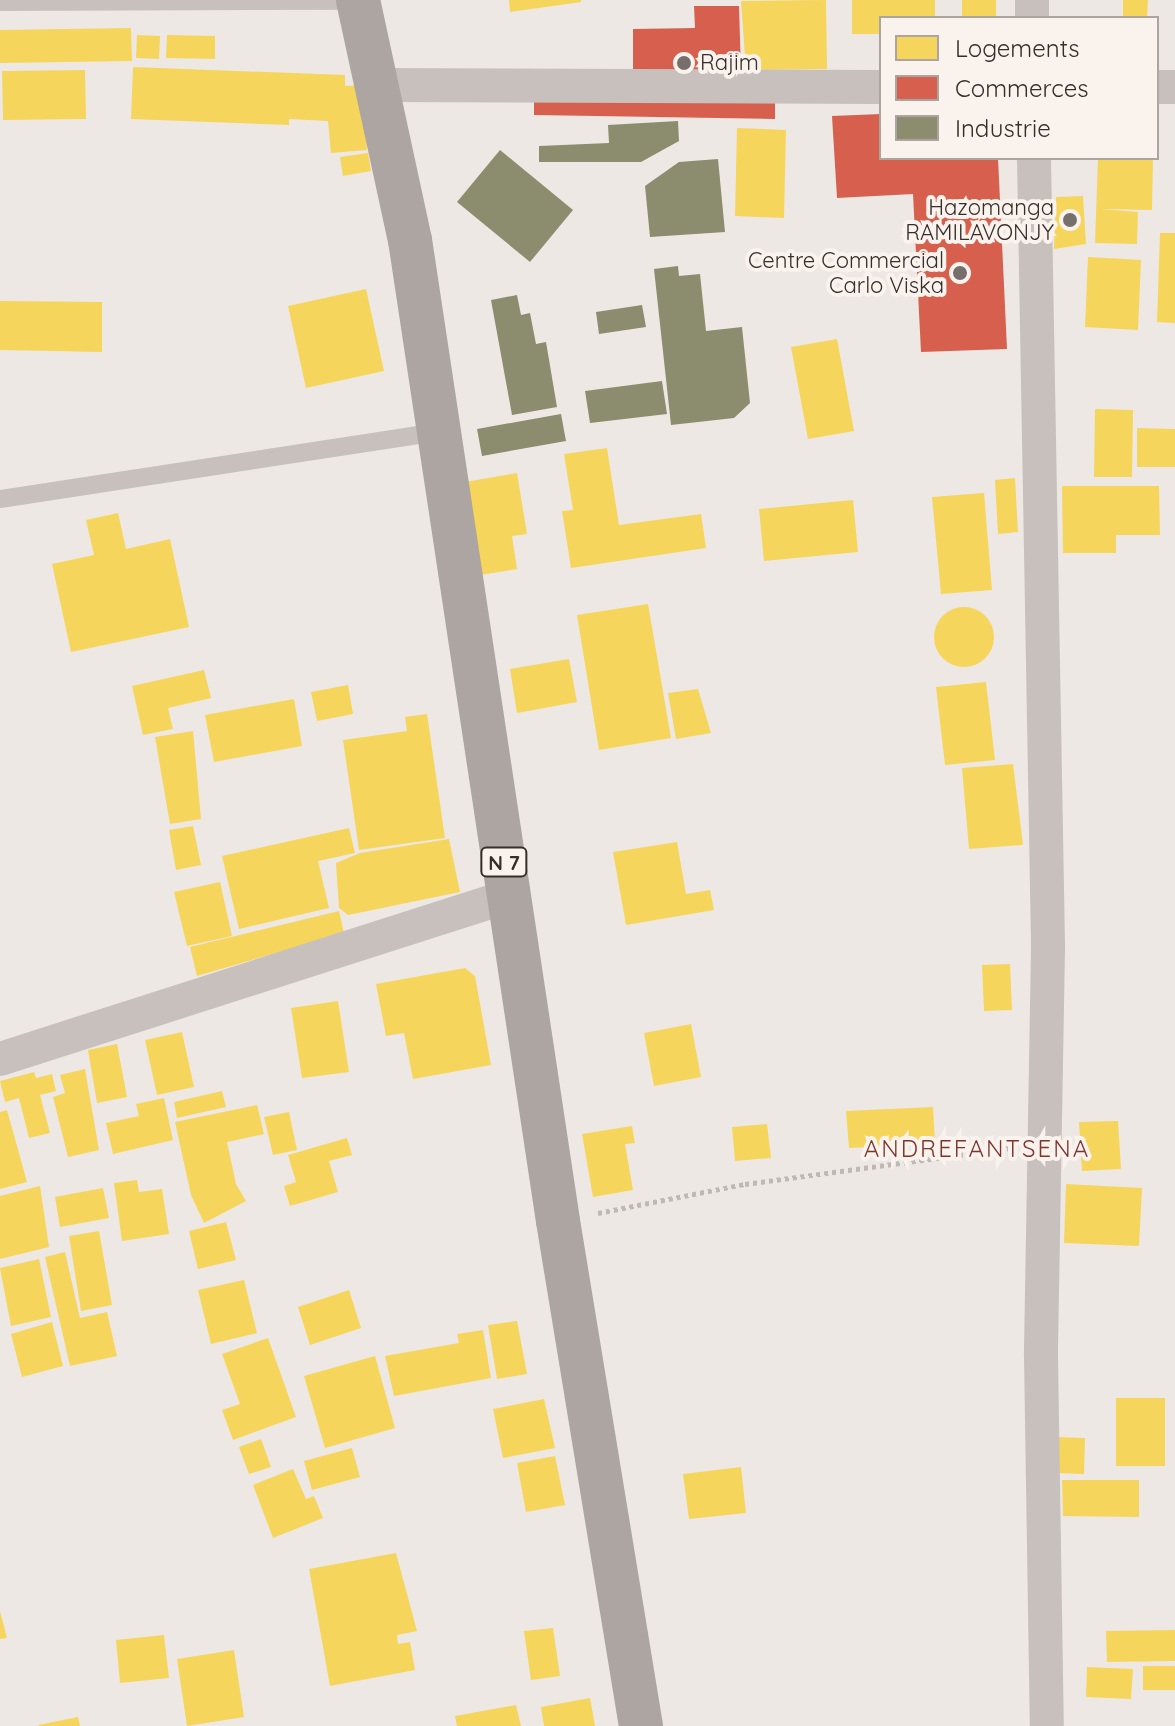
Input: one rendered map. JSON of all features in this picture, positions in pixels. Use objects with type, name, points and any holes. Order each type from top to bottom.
[{"type":"main road","name":"N 7","points":[[358,0],[410,240],[558,1221],[641,1726]]},
{"type":"street","points":[[378,85],[879,87]]},
{"type":"street","points":[[1034,160],[1048,948],[1042,1144],[1047,1726]]},
{"type":"street","points":[[0,1059],[509,896]]},
{"type":"lane","points":[[0,2],[358,0]]},
{"type":"lane","points":[[0,499],[438,432]]},
{"type":"path","points":[[558,1221],[792,1177],[1042,1144]]},
{"type":"building: Logements","points":[[509,0],[581,0],[581,2],[510,12]]},
{"type":"building: Logements","points":[[826,0],[827,69],[746,70],[741,1]]},
{"type":"building: Logements","points":[[852,0],[935,0],[935,16],[879,16],[879,34],[852,34]]},
{"type":"building: Logements","points":[[962,0],[996,0],[996,16],[962,16]]},
{"type":"building: Logements","points":[[1123,0],[1148,0],[1147,16],[1123,16]]},
{"type":"building: Logements","points":[[131,28],[132,61],[0,63],[0,30]]},
{"type":"building: Logements","points":[[137,35],[160,36],[159,59],[136,58]]},
{"type":"building: Logements","points":[[167,35],[215,36],[215,59],[166,58]]},
{"type":"building: Logements","points":[[133,67],[345,75],[345,86],[363,85],[367,150],[331,153],[328,121],[289,119],[289,125],[131,119]]},
{"type":"building: Logements","points":[[85,70],[86,119],[3,120],[2,71]]},
{"type":"building: Logements","points":[[737,128],[786,130],[784,218],[735,216]]},
{"type":"building: Logements","points":[[368,153],[371,171],[343,176],[340,157]]},
{"type":"building: Logements","points":[[1098,160],[1153,160],[1152,210],[1101,209],[1138,212],[1137,244],[1095,243]]},
{"type":"building: Logements","name":"Hazomanga RAMILAVONJY","points":[[1083,196],[1086,244],[1054,249],[1056,197]]},
{"type":"building: Logements","points":[[1160,233],[1175,233],[1175,323],[1157,322]]},
{"type":"building: Logements","points":[[1088,257],[1141,260],[1138,330],[1085,327]]},
{"type":"building: Logements","points":[[366,289],[384,371],[306,388],[288,306]]},
{"type":"building: Logements","points":[[0,301],[102,302],[102,352],[0,350]]},
{"type":"building: Logements","points":[[837,339],[854,431],[808,439],[791,347]]},
{"type":"building: Logements","points":[[1095,409],[1133,410],[1132,477],[1094,477]]},
{"type":"building: Logements","points":[[1137,428],[1175,429],[1175,467],[1137,467]]},
{"type":"building: Logements","points":[[607,448],[619,525],[701,514],[706,548],[571,568],[562,511],[573,510],[564,454]]},
{"type":"building: Logements","points":[[517,473],[527,534],[512,536],[517,569],[480,575],[465,482]]},
{"type":"building: Logements","points":[[1015,478],[1018,532],[998,534],[995,480]]},
{"type":"building: Logements","points":[[1062,486],[1159,486],[1160,535],[1116,535],[1116,553],[1063,553]]},
{"type":"building: Logements","points":[[984,493],[992,590],[941,594],[932,497]]},
{"type":"building: Logements","points":[[853,500],[858,552],[764,561],[759,509]]},
{"type":"building: Logements","points":[[118,513],[126,549],[170,539],[189,627],[71,652],[52,564],[94,555],[86,520]]},
{"type":"building: Logements","points":[[648,604],[671,738],[599,750],[577,615]]},
{"type":"building: Logements","points":[[964,607],[985,616],[994,637],[985,658],[964,667],[943,658],[934,637],[943,616]]},
{"type":"building: Logements","points":[[569,659],[577,702],[517,713],[510,669]]},
{"type":"building: Logements","points":[[204,670],[211,698],[168,708],[173,729],[143,735],[132,686]]},
{"type":"building: Logements","points":[[986,682],[995,760],[945,765],[936,687]]},
{"type":"building: Logements","points":[[348,685],[353,714],[317,721],[311,692]]},
{"type":"building: Logements","points":[[698,689],[711,733],[676,739],[668,693]]},
{"type":"building: Logements","points":[[294,699],[302,746],[214,762],[205,715]]},
{"type":"building: Logements","points":[[427,714],[445,838],[359,850],[343,740],[407,731],[405,717]]},
{"type":"building: Logements","points":[[193,731],[201,819],[170,824],[155,737]]},
{"type":"building: Logements","points":[[1013,764],[1023,845],[969,849],[962,768]]},
{"type":"building: Logements","points":[[193,826],[201,865],[176,870],[169,830]]},
{"type":"building: Logements","points":[[349,828],[355,853],[318,861],[329,908],[239,929],[222,856]]},
{"type":"building: Logements","points":[[449,839],[460,892],[348,915],[339,908],[336,863],[360,853]]},
{"type":"building: Logements","points":[[677,842],[686,894],[710,890],[714,910],[626,925],[613,852]]},
{"type":"building: Logements","points":[[220,882],[232,936],[187,946],[174,892]]},
{"type":"building: Logements","points":[[339,911],[344,933],[197,976],[190,947]]},
{"type":"building: Logements","points":[[1010,964],[1012,1010],[984,1011],[982,965]]},
{"type":"building: Logements","points":[[465,968],[475,976],[491,1065],[413,1079],[404,1033],[386,1036],[376,984]]},
{"type":"building: Logements","points":[[338,1001],[349,1072],[302,1078],[291,1008]]},
{"type":"building: Logements","points":[[691,1024],[701,1077],[654,1086],[644,1033]]},
{"type":"building: Logements","points":[[182,1032],[194,1087],[157,1095],[145,1040]]},
{"type":"building: Logements","points":[[117,1044],[127,1097],[97,1103],[88,1050]]},
{"type":"building: Logements","points":[[85,1069],[99,1150],[68,1157],[53,1097],[65,1093],[60,1075]]},
{"type":"building: Logements","points":[[34,1072],[36,1078],[52,1074],[56,1091],[40,1095],[50,1133],[29,1138],[19,1098],[5,1102],[0,1081]]},
{"type":"building: Logements","points":[[222,1091],[226,1107],[177,1118],[174,1102]]},
{"type":"building: Logements","points":[[164,1098],[173,1140],[113,1154],[106,1123],[139,1116],[136,1104]]},
{"type":"building: Logements","points":[[257,1105],[264,1134],[227,1142],[236,1184],[246,1201],[204,1223],[191,1195],[175,1122]]},
{"type":"building: Logements","points":[[933,1107],[935,1144],[849,1148],[846,1111]]},
{"type":"building: Logements","points":[[7,1110],[27,1182],[0,1189],[0,1112]]},
{"type":"building: Logements","points":[[289,1112],[297,1150],[273,1155],[264,1117]]},
{"type":"building: Logements","points":[[1118,1121],[1121,1169],[1082,1171],[1079,1122]]},
{"type":"building: Logements","points":[[767,1124],[771,1158],[735,1161],[732,1127]]},
{"type":"building: Logements","points":[[632,1126],[635,1143],[625,1144],[633,1190],[593,1197],[582,1134]]},
{"type":"building: Logements","points":[[347,1138],[352,1155],[329,1161],[338,1192],[290,1206],[284,1186],[296,1182],[288,1155]]},
{"type":"building: Logements","points":[[137,1180],[139,1192],[162,1189],[169,1234],[122,1241],[114,1183]]},
{"type":"building: Logements","points":[[1066,1184],[1142,1188],[1139,1246],[1064,1243]]},
{"type":"building: Logements","points":[[40,1186],[49,1247],[0,1259],[0,1196]]},
{"type":"building: Logements","points":[[103,1188],[109,1218],[60,1227],[55,1197]]},
{"type":"building: Logements","points":[[226,1222],[236,1260],[198,1269],[189,1231]]},
{"type":"building: Logements","points":[[99,1231],[112,1305],[81,1311],[69,1236]]},
{"type":"building: Logements","points":[[65,1252],[80,1318],[107,1312],[117,1356],[70,1366],[45,1257]]},
{"type":"building: Logements","points":[[39,1259],[51,1317],[11,1326],[0,1268]]},
{"type":"building: Logements","points":[[244,1280],[257,1333],[211,1344],[198,1290]]},
{"type":"building: Logements","points":[[349,1290],[361,1328],[310,1345],[298,1307]]},
{"type":"building: Logements","points":[[517,1321],[527,1374],[497,1379],[488,1325]]},
{"type":"building: Logements","points":[[52,1322],[63,1366],[22,1377],[11,1334]]},
{"type":"building: Logements","points":[[483,1330],[491,1378],[394,1396],[385,1356],[459,1343],[457,1334]]},
{"type":"building: Logements","points":[[268,1338],[296,1417],[233,1440],[222,1410],[240,1404],[222,1354]]},
{"type":"building: Logements","points":[[375,1356],[395,1428],[325,1448],[304,1376]]},
{"type":"building: Logements","points":[[1116,1398],[1165,1398],[1165,1466],[1116,1466]]},
{"type":"building: Logements","points":[[544,1399],[555,1448],[503,1458],[493,1409]]},
{"type":"building: Logements","points":[[1057,1437],[1085,1438],[1084,1474],[1056,1473]]},
{"type":"building: Logements","points":[[261,1439],[271,1467],[249,1474],[239,1447]]},
{"type":"building: Logements","points":[[352,1448],[360,1477],[312,1490],[304,1461]]},
{"type":"building: Logements","points":[[555,1456],[565,1505],[526,1512],[517,1463]]},
{"type":"building: Logements","points":[[741,1467],[746,1513],[689,1519],[683,1474]]},
{"type":"building: Logements","points":[[293,1469],[306,1499],[314,1496],[323,1518],[273,1538],[253,1485]]},
{"type":"building: Logements","points":[[1062,1480],[1139,1480],[1139,1517],[1063,1516]]},
{"type":"building: Logements","points":[[396,1553],[417,1631],[397,1635],[398,1644],[410,1642],[415,1670],[330,1686],[309,1569]]},
{"type":"building: Logements","points":[[0,1611],[7,1638],[0,1639]]},
{"type":"building: Logements","points":[[553,1628],[560,1676],[531,1680],[524,1631]]},
{"type":"building: Logements","points":[[1175,1630],[1175,1661],[1107,1662],[1106,1631]]},
{"type":"building: Logements","points":[[164,1635],[169,1678],[120,1683],[116,1640]]},
{"type":"building: Logements","points":[[234,1650],[244,1717],[187,1726],[177,1659]]},
{"type":"building: Logements","points":[[1143,1666],[1175,1666],[1175,1690],[1143,1690]]},
{"type":"building: Logements","points":[[1087,1667],[1133,1669],[1131,1699],[1086,1697]]},
{"type":"building: Logements","points":[[590,1698],[595,1726],[544,1726],[541,1707]]},
{"type":"building: Logements","points":[[516,1705],[521,1726],[457,1726],[455,1716]]},
{"type":"building: Logements","points":[[78,1717],[80,1726],[38,1725]]},
{"type":"building: Commerces","points":[[694,6],[739,6],[741,72],[633,74],[633,29],[695,28]]},
{"type":"building: Commerces","points":[[534,98],[775,102],[775,119],[534,115]]},
{"type":"building: Commerces","name":"Centre Commercial Carlo Viska","points":[[879,114],[879,160],[998,160],[1007,349],[921,352],[913,194],[837,198],[832,116]]},
{"type":"building: Industrie","points":[[678,121],[679,141],[641,162],[539,162],[539,146],[609,143],[608,125]]},
{"type":"building: Industrie","points":[[500,150],[573,210],[530,262],[457,202]]},
{"type":"building: Industrie","points":[[718,159],[725,232],[650,237],[645,186],[679,162]]},
{"type":"building: Industrie","points":[[678,266],[679,276],[700,274],[706,331],[742,327],[750,403],[734,418],[671,425],[654,269]]},
{"type":"building: Industrie","points":[[517,295],[521,315],[530,313],[536,344],[546,342],[557,407],[512,415],[491,300]]},
{"type":"building: Industrie","points":[[642,305],[646,327],[599,334],[596,312]]},
{"type":"building: Industrie","points":[[662,381],[667,414],[590,423],[585,391]]},
{"type":"building: Industrie","points":[[561,414],[566,441],[482,456],[477,429]]},
{"type":"place","name":"Rajim","points":[[684,63]]},
{"type":"place","name":"Hazomanga RAMILAVONJY","points":[[1070,220]]},
{"type":"place","name":"Centre Commercial Carlo Viska","points":[[960,273]]},
{"type":"district","name":"ANDREFANTSENA","points":[[977,1149]]}]
